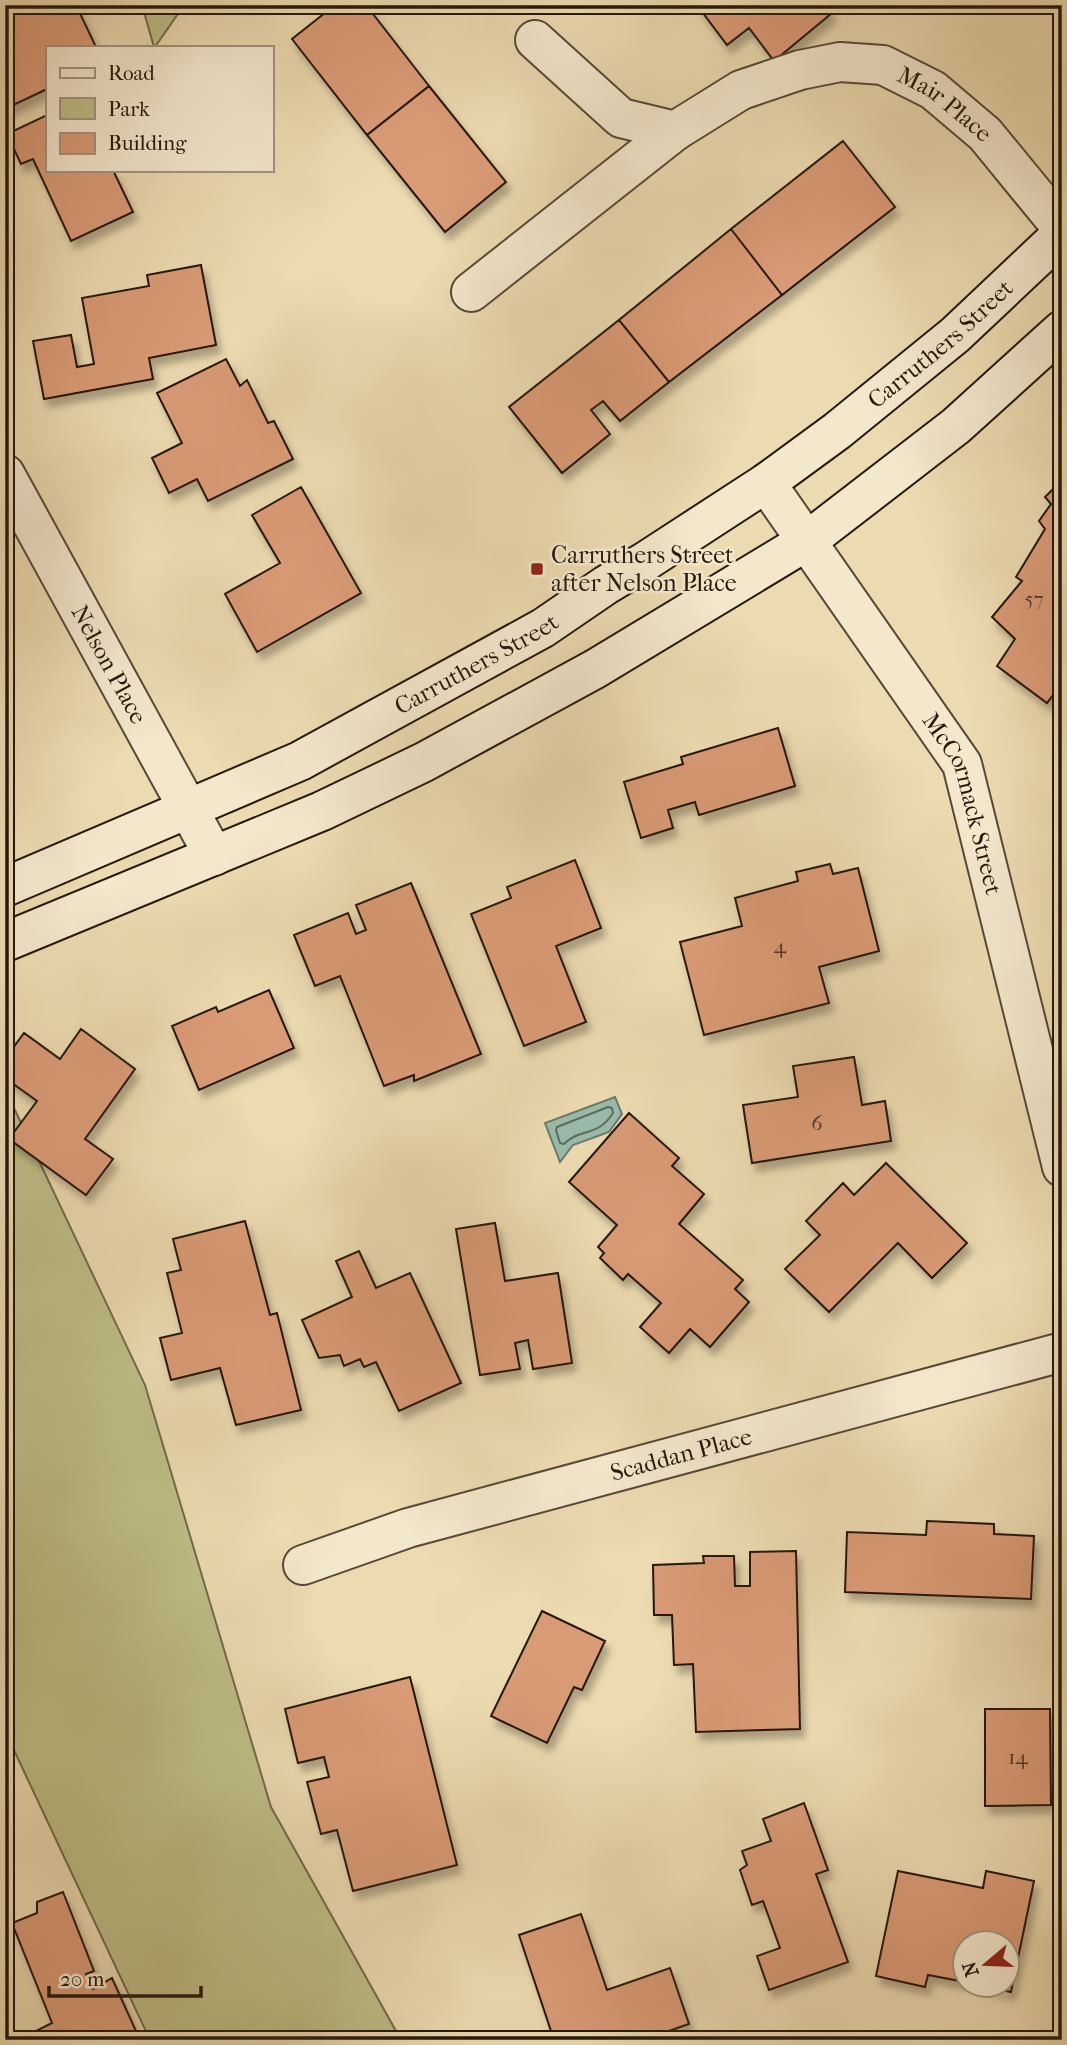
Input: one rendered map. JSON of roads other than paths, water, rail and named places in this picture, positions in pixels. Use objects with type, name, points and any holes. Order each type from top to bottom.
[{"type":"street","points":[[535,40],[621,118],[676,131]]},
{"type":"street","name":"Mair Place","points":[[471,292],[676,131],[741,90],[800,70],[840,62],[883,65],[933,90],[985,134],[1062,228]]},
{"type":"street","name":"Carruthers Street","points":[[5,887],[300,761],[542,628],[766,483],[837,431],[955,335],[1062,234]]},
{"type":"street","points":[[5,942],[322,811],[424,762],[595,669],[807,541],[957,426],[1062,330]]},
{"type":"street","name":"Nelson Place","points":[[5,474],[215,856]]},
{"type":"street","name":"McCormack Street","points":[[766,483],[962,764],[1049,1062],[1062,1167]]},
{"type":"street","name":"Scaddan Place","points":[[303,1565],[408,1528],[1062,1352]]},
{"type":"water","points":[[615,1097],[622,1114],[609,1132],[573,1145],[560,1162],[545,1123]]},
{"type":"place","name":"Carruthers Street after Nelson Place","points":[[537,569]]}]
